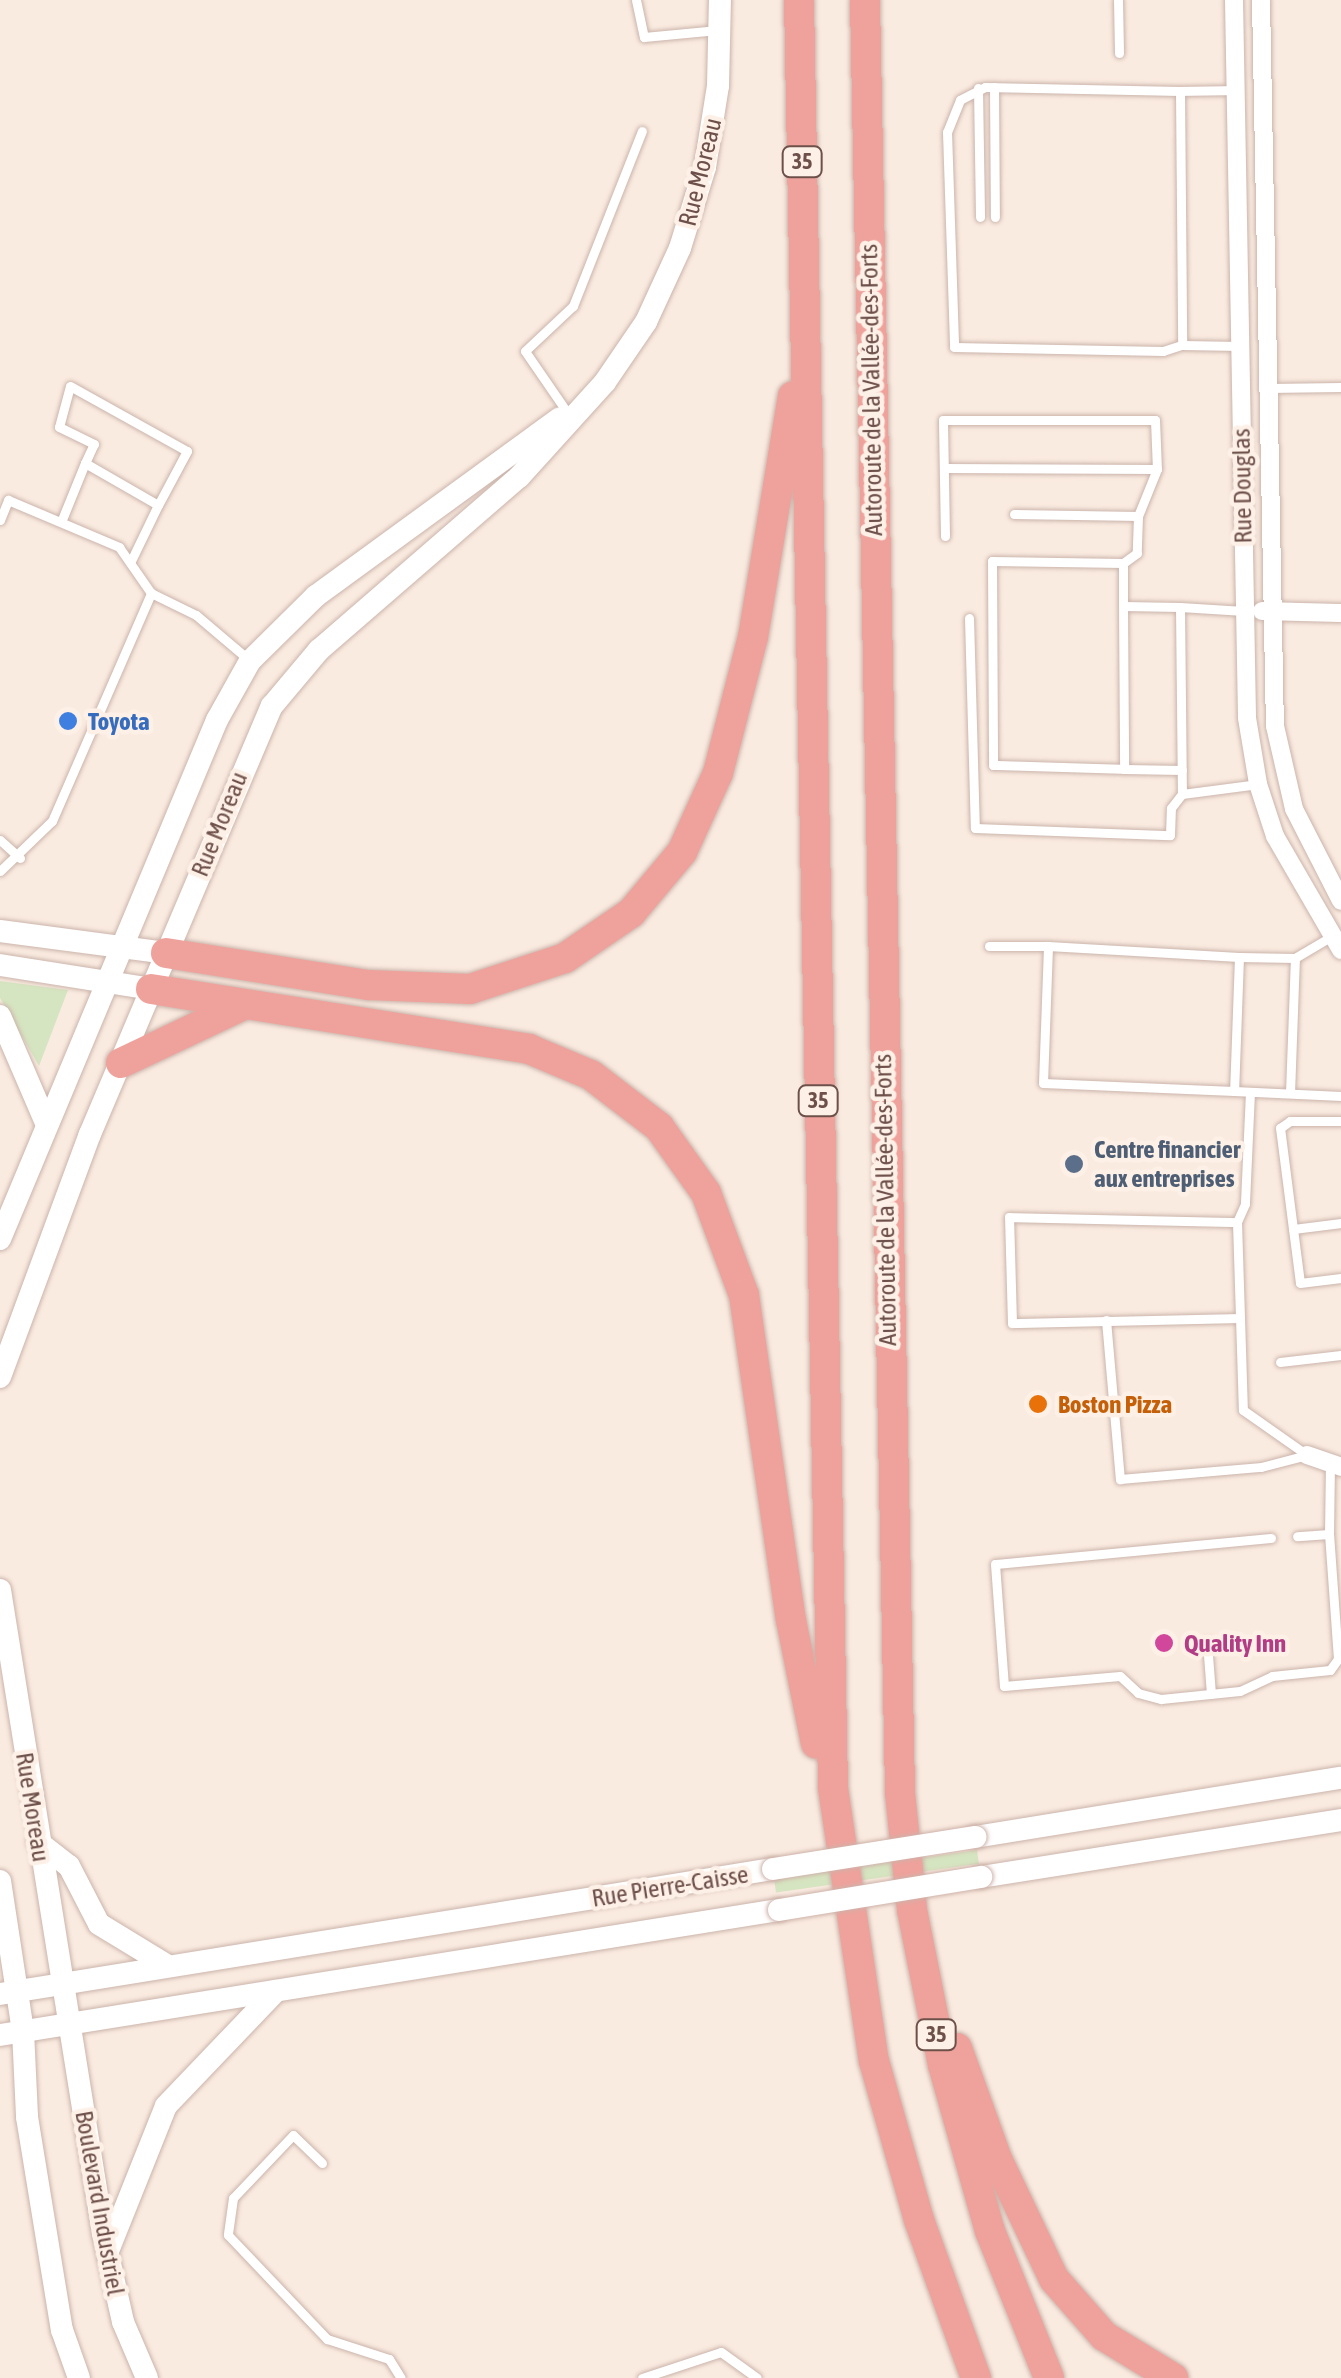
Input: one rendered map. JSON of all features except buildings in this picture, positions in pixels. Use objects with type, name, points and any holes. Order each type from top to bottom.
[{"type":"highway","name":"35","points":[[800,0],[826,1616],[842,1877],[859,1989],[896,2147],[976,2378]]},
{"type":"highway","name":"Autoroute de la Vallée-des-Forts","points":[[865,0],[895,1676],[906,1851],[933,2022],[981,2202],[1049,2378]]},
{"type":"highway","points":[[166,953],[354,984],[470,989],[565,958],[645,899],[699,819],[740,696],[805,324]]},
{"type":"highway","points":[[151,989],[480,1038],[552,1057],[625,1097],[691,1166],[728,1242],[750,1321],[791,1620],[842,1877]]},
{"type":"highway","points":[[121,1064],[243,1005]]},
{"type":"highway","points":[[895,1676],[924,1913],[949,2020],[992,2148],[1042,2260],[1077,2309],[1116,2346],[1173,2378]]},
{"type":"main road","name":"Rue Moreau","points":[[0,1377],[151,989],[254,740],[282,690],[328,642],[476,518],[604,382],[646,322],[690,221],[716,110],[720,0]]},
{"type":"main road","name":"Rue Moreau","points":[[0,1239],[218,720],[250,661],[316,596],[570,416]]},
{"type":"main road","points":[[0,931],[166,953]]},
{"type":"main road","points":[[0,965],[151,989]]},
{"type":"main road","points":[[0,1016],[47,1124]]},
{"type":"main road","name":"Rue Moreau","points":[[0,1590],[69,2024]]},
{"type":"main road","name":"Rue Pierre-Caisse","points":[[9,1992],[1341,1778]]},
{"type":"main road","name":"Rue Pierre-Caisse","points":[[12,2033],[1341,1820]]},
{"type":"main road","points":[[38,1842],[69,1866],[99,1924],[168,1966]]},
{"type":"main road","name":"Rue Moreau","points":[[0,1881],[12,2033]]},
{"type":"main road","points":[[107,2254],[166,2106],[276,1991]]},
{"type":"main road","name":"Boulevard Industriel","points":[[69,2024],[107,2254],[129,2342],[146,2378]]},
{"type":"main road","points":[[12,2033],[62,2330],[79,2378]]},
{"type":"street","name":"Rue Douglas","points":[[1234,0],[1248,718],[1258,784],[1285,857],[1337,943]]},
{"type":"street","name":"Rue Douglas","points":[[1261,0],[1271,611],[1281,766],[1304,832],[1341,901]]},
{"type":"street","points":[[1244,611],[1341,612]]},
{"type":"street","points":[[1307,1455],[1336,1466]]},
{"type":"lane","points":[[636,0],[644,37],[720,30]]},
{"type":"lane","points":[[1118,0],[1119,53]]},
{"type":"lane","points":[[1236,90],[994,86],[978,88],[955,105],[947,125],[952,344],[965,351],[1163,351],[1182,345],[1240,346]]},
{"type":"lane","points":[[994,86],[996,217]]},
{"type":"lane","points":[[978,88],[980,217]]},
{"type":"lane","points":[[1180,91],[1182,345]]},
{"type":"lane","points":[[570,416],[525,351],[573,306],[642,132]]},
{"type":"lane","points":[[61,522],[94,444],[59,428],[70,386],[187,452],[130,563]]},
{"type":"lane","points":[[1266,388],[1341,387]]},
{"type":"lane","points":[[945,536],[943,420],[1156,420],[1157,469],[1138,516],[1137,553],[1124,563],[992,561],[993,765],[1182,770]]},
{"type":"lane","points":[[85,463],[158,505]]},
{"type":"lane","points":[[944,468],[1157,469]]},
{"type":"lane","points":[[0,520],[8,500],[119,547],[151,593],[196,616],[250,661]]},
{"type":"lane","points":[[1014,514],[1138,516]]},
{"type":"lane","points":[[1124,563],[1124,770]]},
{"type":"lane","points":[[0,871],[20,858],[65,796],[151,593]]},
{"type":"lane","points":[[1123,606],[1244,611]]},
{"type":"lane","points":[[969,618],[975,828],[1170,835],[1171,808],[1182,794],[1180,607]]},
{"type":"lane","points":[[1182,794],[1258,784]]},
{"type":"lane","points":[[0,840],[20,858]]},
{"type":"lane","points":[[989,946],[1296,958],[1337,943]]},
{"type":"lane","points":[[1048,946],[1043,1084],[1341,1096]]},
{"type":"lane","points":[[1234,1092],[1239,957]]},
{"type":"lane","points":[[1290,1094],[1296,958]]},
{"type":"lane","points":[[1250,1092],[1244,1204],[1237,1222],[1236,1318],[1244,1410],[1307,1455]]},
{"type":"lane","points":[[1341,1120],[1290,1120],[1280,1128],[1300,1282],[1341,1278]]},
{"type":"lane","points":[[1236,1318],[1012,1323],[1009,1217],[1237,1222]]},
{"type":"lane","points":[[1293,1229],[1341,1223]]},
{"type":"lane","points":[[1106,1320],[1120,1480],[1261,1466],[1307,1455]]},
{"type":"lane","points":[[1280,1362],[1341,1355]]},
{"type":"lane","points":[[1271,1538],[994,1564],[1004,1686],[1120,1676],[1154,1698],[1211,1694],[1336,1666],[1329,1534],[1336,1466]]},
{"type":"lane","points":[[1297,1536],[1329,1534]]},
{"type":"lane","points":[[1207,1642],[1211,1694]]},
{"type":"lane","points":[[322,2164],[293,2135],[234,2198],[228,2236],[327,2339],[389,2359],[401,2378]]},
{"type":"lane","points":[[642,2378],[721,2352],[757,2378]]},
{"type":"green space","points":[[0,981],[68,990],[39,1066],[0,998]]},
{"type":"green space","points":[[977,1850],[979,1864],[776,1892],[774,1879]]},
{"type":"place","name":"Toyota","points":[[68,721]]},
{"type":"place","name":"Centre financier aux entreprises","points":[[1074,1164]]},
{"type":"place","name":"Boston Pizza","points":[[1038,1404]]},
{"type":"place","name":"Quality Inn","points":[[1164,1643]]}]
